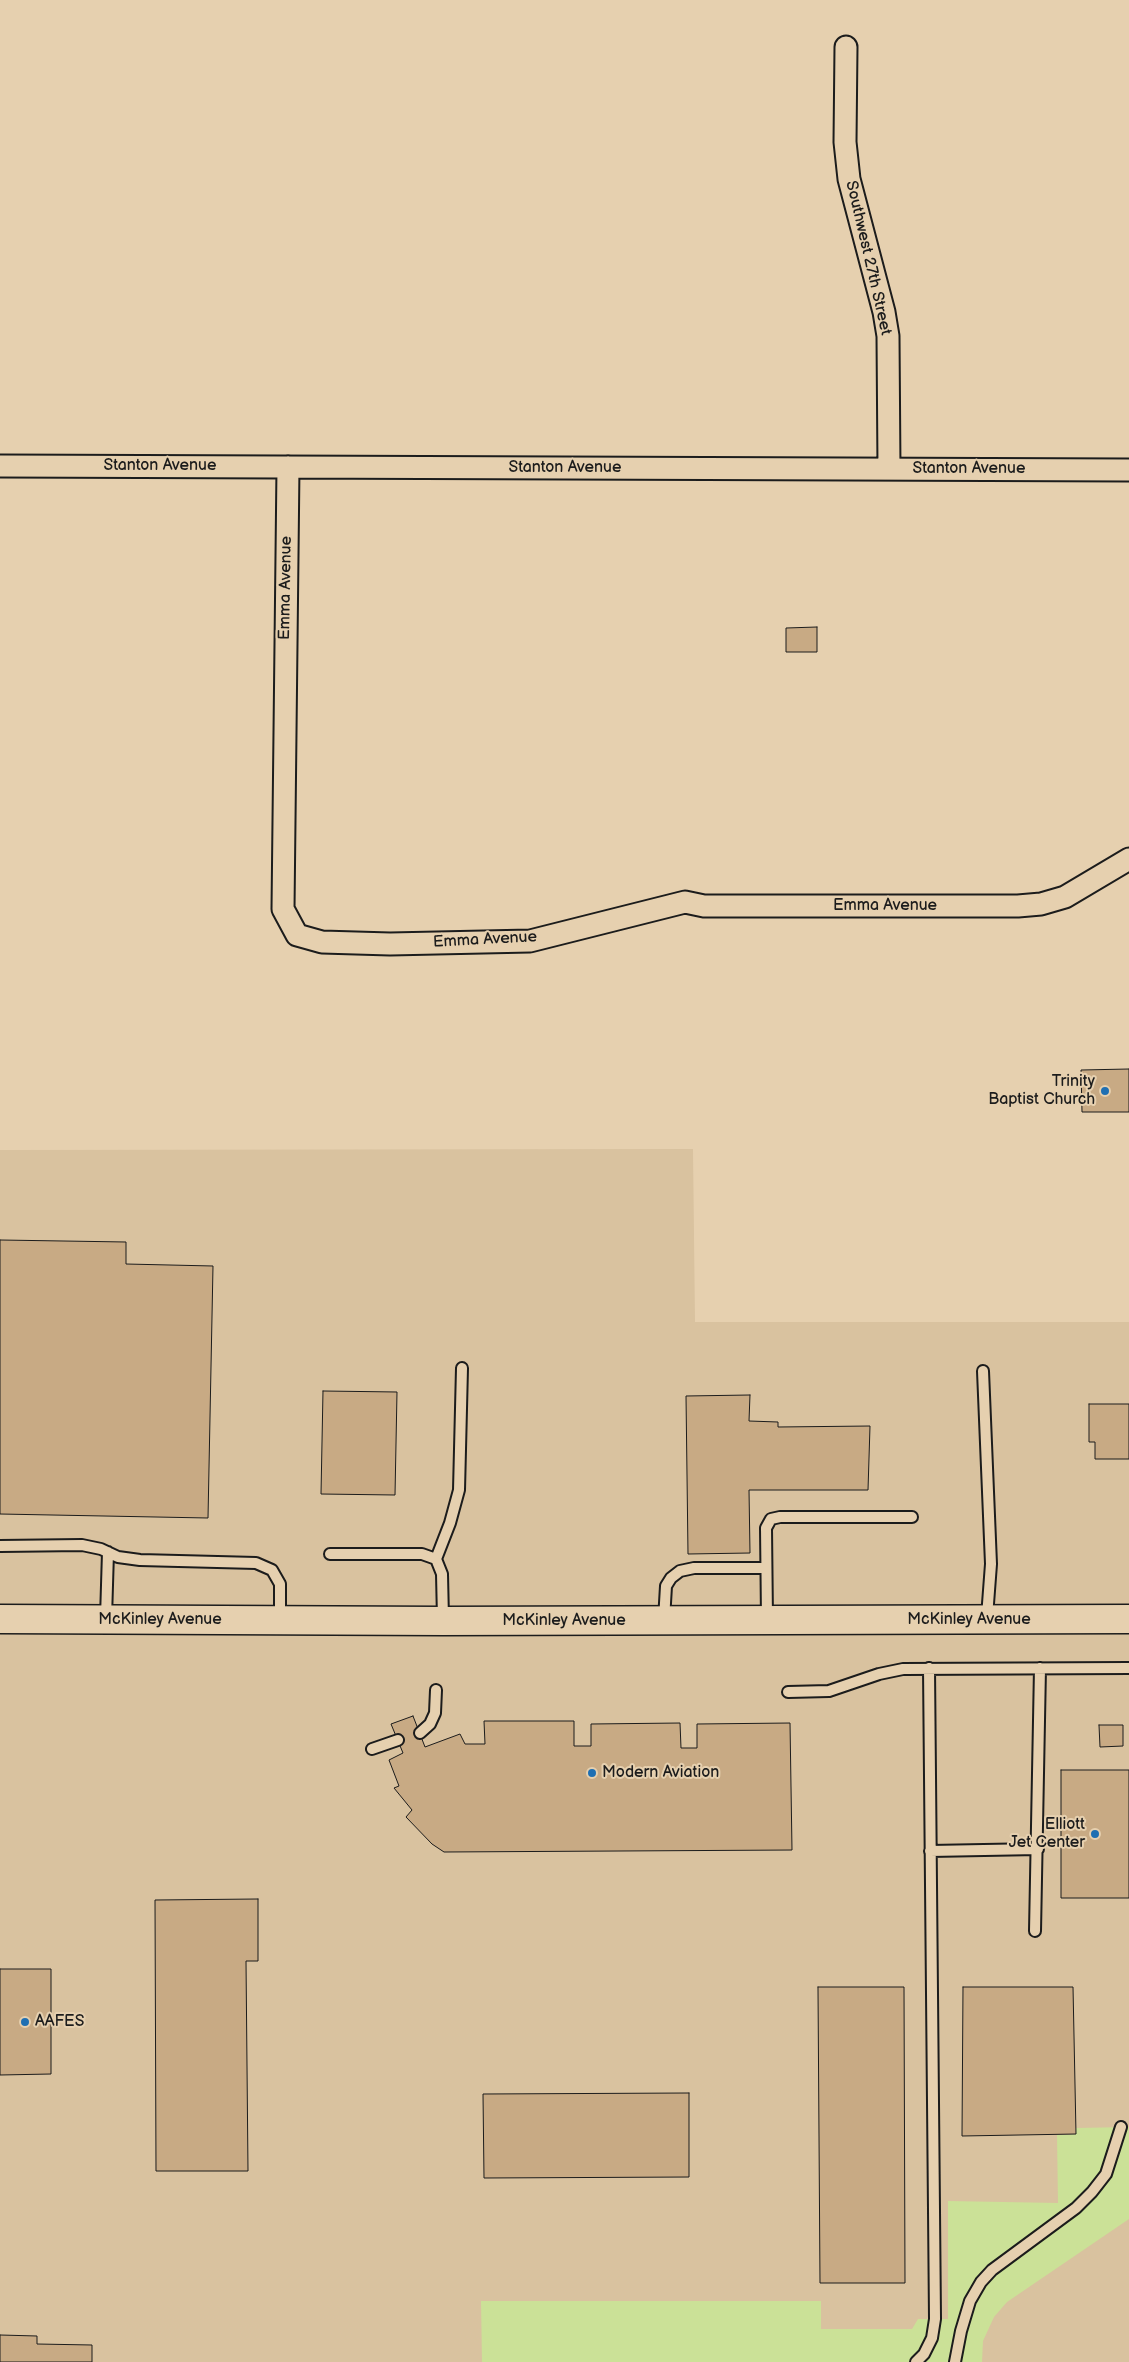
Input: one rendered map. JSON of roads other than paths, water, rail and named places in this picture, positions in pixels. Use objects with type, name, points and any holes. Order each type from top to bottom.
[{"type":"main road","name":"McKinley Avenue","points":[[0,1619],[664,1621],[1129,1619]]},
{"type":"street","name":"Southwest 27th Street","points":[[846,48],[845,142],[849,179],[884,312],[888,336],[889,469]]},
{"type":"street","name":"Stanton Avenue","points":[[0,466],[1129,470]]},
{"type":"street","name":"Emma Avenue","points":[[288,467],[283,909],[297,935],[322,942],[530,941],[685,902],[714,906],[1026,906],[1066,897],[1129,859]]},
{"type":"lane","points":[[443,1621],[442,1574],[436,1559],[450,1524],[459,1490],[462,1368]]},
{"type":"lane","points":[[983,1371],[990,1564],[987,1620]]},
{"type":"lane","points":[[767,1620],[766,1528],[771,1519],[780,1517],[912,1517]]},
{"type":"lane","points":[[0,1546],[82,1545],[108,1552],[118,1557],[140,1560],[256,1563],[272,1570],[280,1584],[280,1620]]},
{"type":"lane","points":[[106,1620],[108,1552]]},
{"type":"lane","points":[[330,1554],[422,1554],[436,1559]]},
{"type":"lane","points":[[664,1621],[666,1586],[671,1578],[680,1571],[694,1568],[766,1568]]},
{"type":"lane","points":[[916,2362],[924,2354],[932,2338],[935,2319],[928,1668]]},
{"type":"lane","points":[[1035,1931],[1034,1873],[1038,1849],[1040,1668]]},
{"type":"lane","points":[[788,1692],[829,1691],[878,1674],[903,1669],[1129,1668]]},
{"type":"lane","points":[[420,1733],[430,1724],[435,1713],[436,1690]]},
{"type":"lane","points":[[372,1749],[398,1740]]},
{"type":"lane","points":[[930,1852],[1038,1849]]},
{"type":"lane","points":[[955,2362],[961,2331],[970,2301],[981,2282],[1000,2264],[1076,2208],[1092,2192],[1106,2174],[1121,2127]]},
{"type":"place","name":"Trinity Baptist Church","points":[[1105,1091]]},
{"type":"place","name":"Modern Aviation","points":[[592,1773]]},
{"type":"place","name":"Elliott Jet Center","points":[[1095,1834]]},
{"type":"place","name":"AAFES","points":[[25,2022]]}]
